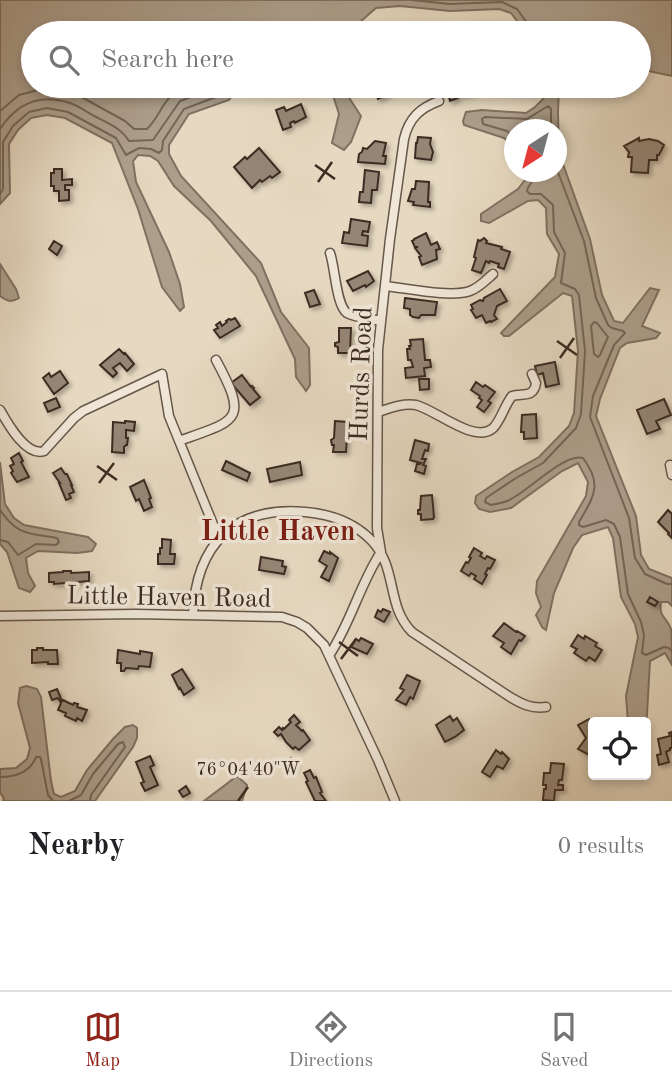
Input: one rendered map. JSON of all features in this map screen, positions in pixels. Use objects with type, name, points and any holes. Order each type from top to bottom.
[{"type":"street","name":"Hurds Road","points":[[439,101],[418,111],[404,138],[378,362],[377,528],[381,552],[389,572],[397,610],[412,632],[526,706],[546,707]]},
{"type":"street","points":[[330,253],[342,308],[351,314],[381,321]]},
{"type":"street","points":[[385,286],[462,293],[475,289],[493,274]]},
{"type":"street","points":[[179,441],[223,425],[232,416],[233,393],[216,360]]},
{"type":"street","points":[[0,410],[19,439],[40,453],[83,411],[162,374],[169,416],[219,539]]},
{"type":"street","points":[[378,412],[396,406],[414,405],[473,432],[484,432],[498,422],[512,396],[533,391],[536,383],[532,374]]},
{"type":"street","points":[[670,465],[672,475]]},
{"type":"street","points":[[193,615],[196,589],[207,557],[219,539],[234,526],[253,517],[278,512],[328,516],[356,528],[381,552],[368,573],[330,654]]},
{"type":"street","name":"Little Haven Road","points":[[0,616],[193,615],[282,617],[297,622],[317,636],[330,654],[395,801]]},
{"type":"water","points":[[0,0],[672,0],[672,76],[651,72],[651,21],[517,21],[511,13],[499,9],[450,11],[400,6],[376,8],[361,21],[21,21],[21,98],[231,98],[189,114],[169,145],[169,154],[181,176],[261,263],[281,312],[309,348],[310,385],[306,391],[296,377],[295,359],[256,276],[211,221],[174,186],[158,161],[150,156],[138,155],[133,161],[136,182],[169,252],[180,284],[184,307],[180,311],[162,287],[138,209],[112,143],[65,118],[47,115],[31,118],[18,130],[9,144],[10,193],[0,204]]},
{"type":"water","points":[[334,98],[349,98],[361,116],[351,142],[344,150],[332,143],[339,114]]},
{"type":"water","points":[[544,98],[559,98],[558,119],[504,119],[504,138],[464,125],[463,121],[466,112],[482,110],[526,113]]},
{"type":"water","points":[[567,175],[590,239],[602,295],[614,321],[623,323],[650,288],[659,290],[642,326],[660,333],[656,338],[627,343],[620,348],[596,416],[636,516],[641,555],[649,569],[672,578],[672,606],[668,602],[661,602],[660,607],[671,629],[672,665],[665,653],[650,661],[647,717],[628,717],[626,696],[638,637],[635,624],[621,597],[613,538],[608,527],[582,535],[573,548],[554,593],[546,630],[536,615],[541,607],[536,593],[537,581],[586,496],[588,482],[578,463],[562,471],[511,508],[490,512],[479,509],[475,503],[476,496],[539,457],[569,426],[574,413],[578,351],[572,296],[563,293],[509,336],[501,333],[555,277],[559,254],[547,234],[546,208],[538,200],[528,201],[489,223],[481,221],[481,214],[518,189],[523,182],[567,182]]},
{"type":"water","points":[[0,264],[16,289],[19,298],[16,300],[9,301],[0,296]]},
{"type":"water","points":[[0,462],[5,504],[14,518],[24,525],[88,537],[96,544],[92,551],[38,551],[26,558],[28,573],[35,586],[30,592],[19,588],[7,552],[0,544]]},
{"type":"water","points":[[26,686],[37,689],[41,697],[51,781],[54,794],[61,797],[75,791],[87,770],[125,727],[133,725],[137,728],[133,747],[95,801],[3,801],[0,792],[0,769],[16,768],[27,759],[30,748],[18,703],[20,688]]},
{"type":"water","points":[[237,776],[247,785],[242,801],[204,801]]},
{"type":"building","points":[[301,104],[306,117],[290,123],[291,127],[283,130],[276,110],[284,107],[286,111]]},
{"type":"building","points":[[418,137],[431,138],[431,160],[415,158]]},
{"type":"building","points":[[639,138],[639,141],[649,139],[664,145],[657,155],[657,160],[649,160],[648,173],[631,172],[632,157],[628,157],[629,152],[624,146]]},
{"type":"building","points":[[375,141],[386,143],[383,156],[386,156],[385,164],[358,162],[363,148],[367,149]]},
{"type":"building","points":[[259,148],[280,172],[262,182],[260,180],[252,188],[234,167]]},
{"type":"building","points":[[54,169],[62,169],[62,180],[72,179],[72,185],[65,185],[65,190],[69,190],[69,200],[59,201],[59,191],[54,191],[54,186],[51,186],[51,173],[54,173]]},
{"type":"building","points":[[365,170],[379,172],[377,190],[372,190],[371,203],[359,202]]},
{"type":"building","points":[[416,181],[429,182],[430,207],[413,205],[414,202],[408,201]]},
{"type":"building","points":[[351,219],[370,222],[368,232],[363,231],[362,235],[368,236],[367,246],[342,243],[344,232],[349,233]]},
{"type":"building","points":[[426,233],[431,245],[437,242],[440,249],[436,250],[437,259],[422,265],[421,256],[415,248],[418,247],[415,247],[412,241]]},
{"type":"building","points":[[484,238],[486,243],[510,252],[504,269],[498,267],[499,264],[486,261],[481,273],[472,270],[478,240]]},
{"type":"building","points":[[54,241],[62,246],[57,255],[49,249]]},
{"type":"building","points":[[368,271],[374,281],[353,291],[347,281]]},
{"type":"building","points":[[500,289],[507,301],[497,306],[494,315],[497,319],[486,323],[482,315],[476,318],[471,305],[483,301]]},
{"type":"building","points":[[314,290],[320,304],[310,307],[305,293]]},
{"type":"building","points":[[405,298],[437,302],[435,315],[413,317],[410,315],[410,309],[404,308]]},
{"type":"building","points":[[235,318],[240,326],[220,338],[214,330],[218,328],[216,325],[220,322],[222,326],[229,319]]},
{"type":"building","points":[[339,328],[351,328],[350,353],[338,353],[335,343],[339,342]]},
{"type":"building","points":[[423,339],[425,360],[430,360],[431,367],[424,368],[425,376],[406,378],[405,368],[413,367],[411,360],[408,360],[410,340]]},
{"type":"building","points":[[119,349],[134,364],[127,371],[120,363],[113,368],[117,373],[113,377],[100,365]]},
{"type":"building","points":[[555,362],[559,384],[546,387],[543,373],[537,375],[535,366]]},
{"type":"building","points":[[60,371],[68,383],[54,394],[43,378],[49,373],[51,377]]},
{"type":"building","points":[[242,375],[260,397],[250,405],[231,383]]},
{"type":"building","points":[[419,379],[429,379],[429,389],[420,390]]},
{"type":"building","points":[[476,382],[495,392],[484,412],[477,407],[482,400],[480,396],[471,390]]},
{"type":"building","points":[[56,398],[60,407],[48,412],[44,403]]},
{"type":"building","points":[[664,399],[671,415],[656,421],[660,429],[647,434],[637,410]]},
{"type":"building","points":[[536,414],[537,438],[524,439],[524,432],[521,432],[522,415]]},
{"type":"building","points":[[335,421],[348,422],[346,452],[333,452],[334,445],[331,440],[334,438]]},
{"type":"building","points":[[113,422],[135,422],[134,431],[126,430],[128,438],[124,453],[112,452]]},
{"type":"building","points":[[415,440],[429,444],[422,459],[426,459],[423,465],[426,466],[424,474],[415,471],[417,464],[421,463],[410,460]]},
{"type":"building","points":[[19,453],[29,477],[17,482],[10,466],[14,464],[11,458]]},
{"type":"building","points":[[226,461],[250,473],[247,481],[222,470]]},
{"type":"building","points":[[300,462],[302,475],[270,482],[267,469]]},
{"type":"building","points":[[61,468],[67,474],[74,492],[69,494],[71,498],[66,500],[53,473]]},
{"type":"building","points":[[144,480],[152,507],[144,511],[130,487]]},
{"type":"building","points":[[432,495],[434,517],[421,520],[418,510],[421,496]]},
{"type":"building","points":[[668,510],[672,514],[672,538],[658,522]]},
{"type":"building","points":[[162,539],[171,540],[170,554],[175,554],[174,564],[158,564]]},
{"type":"building","points":[[474,548],[482,553],[480,556],[485,559],[487,556],[495,560],[490,569],[488,568],[482,584],[474,579],[476,576],[471,573],[469,576],[461,571],[471,558],[469,557]]},
{"type":"building","points":[[324,551],[338,558],[329,581],[321,577],[327,566],[319,561]]},
{"type":"building","points":[[261,557],[283,561],[282,566],[286,567],[284,574],[259,570]]},
{"type":"building","points":[[89,572],[89,581],[54,584],[49,582],[49,573]]},
{"type":"building","points":[[650,597],[658,602],[655,606],[647,602]]},
{"type":"building","points":[[383,609],[390,612],[384,622],[375,617],[378,610],[381,612]]},
{"type":"building","points":[[504,623],[525,636],[519,640],[511,654],[501,647],[504,643],[493,636]]},
{"type":"building","points":[[578,635],[597,643],[595,646],[602,650],[595,661],[589,657],[586,661],[574,653],[577,649],[571,646]]},
{"type":"building","points":[[361,638],[373,644],[367,654],[351,647],[356,639],[359,641]]},
{"type":"building","points":[[32,650],[57,650],[58,664],[32,663]]},
{"type":"building","points":[[118,650],[152,653],[150,667],[139,666],[138,669],[126,668],[121,671],[121,663],[117,663]]},
{"type":"building","points":[[182,669],[194,688],[184,695],[172,675]]},
{"type":"building","points":[[407,675],[420,681],[413,699],[410,697],[406,705],[396,700],[404,690],[400,688]]},
{"type":"building","points":[[57,689],[62,701],[78,704],[77,707],[87,710],[82,721],[65,716],[66,713],[58,710],[61,703],[58,698],[52,700],[49,692]]},
{"type":"building","points":[[294,715],[300,722],[296,725],[310,740],[299,750],[295,747],[293,749],[281,734],[278,736],[274,732],[279,727],[284,729]]},
{"type":"building","points":[[450,716],[453,721],[457,718],[464,730],[445,742],[436,725]]},
{"type":"building","points":[[588,720],[588,754],[578,749],[586,738],[578,725]]},
{"type":"building","points":[[672,732],[672,748],[666,752],[669,762],[659,765],[657,755],[661,754],[658,739],[670,736],[669,733]]},
{"type":"building","points":[[496,750],[509,759],[503,769],[497,766],[490,777],[482,772]]},
{"type":"building","points":[[150,756],[154,765],[150,767],[158,785],[145,791],[136,762]]},
{"type":"building","points":[[291,758],[296,764],[291,768],[286,762]]},
{"type":"building","points":[[551,763],[564,764],[562,780],[559,780],[558,785],[563,785],[563,790],[555,790],[554,801],[543,800],[546,789],[546,785],[543,785],[544,773],[550,773]]},
{"type":"building","points":[[310,770],[314,778],[316,777],[322,792],[320,793],[326,801],[315,801],[304,773]]},
{"type":"building","points":[[186,786],[190,793],[183,797],[179,791]]},
{"type":"district","name":"Little Haven","points":[[278,530]]}]
